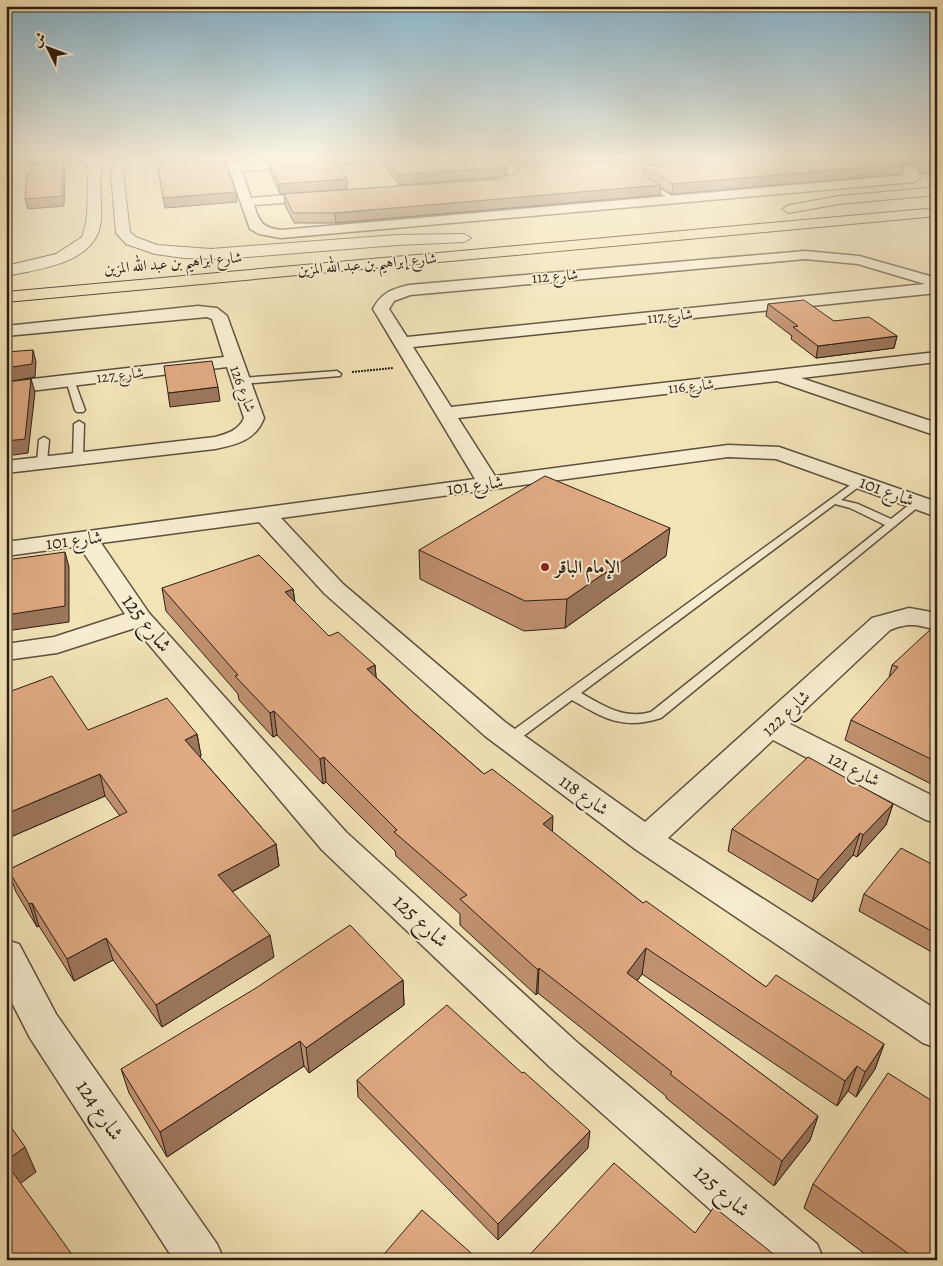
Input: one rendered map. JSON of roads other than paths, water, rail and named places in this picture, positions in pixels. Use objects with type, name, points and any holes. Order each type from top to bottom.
[{"type":"main road","points":[[292,252],[375,253],[551,240],[797,217]]},
{"type":"main road","name":"شارع إبراهيم بن عبد الله المزين","points":[[6,297],[877,217]]},
{"type":"main road","points":[[724,230],[774,232],[877,225],[927,227]]},
{"type":"main road","name":"شارع ابراهيم بن عبد الله المزين","points":[[160,264],[483,236]]},
{"type":"main road","points":[[6,278],[64,273]]},
{"type":"street","points":[[6,271],[47,261],[81,246],[91,235],[92,218],[101,217]]},
{"type":"street","points":[[120,217],[122,233],[131,241],[157,250],[181,253],[222,254],[397,240],[464,238]]},
{"type":"street","points":[[251,217],[256,228],[281,234],[477,217]]},
{"type":"street","name":"شارع 112","points":[[488,483],[381,309],[385,300],[391,295],[409,290],[805,255],[859,260],[937,283]]},
{"type":"street","name":"شارع 117","points":[[403,343],[937,288]]},
{"type":"street","name":"شارع 126","points":[[6,331],[205,311],[219,316],[254,418],[253,424],[239,436],[215,444],[6,467]]},
{"type":"street","name":"شارع 116","points":[[445,414],[937,357]]},
{"type":"street","name":"شارع 127","points":[[6,388],[233,361]]},
{"type":"street","points":[[777,376],[937,430]]},
{"type":"street","name":"شارع 101","points":[[6,549],[265,515],[704,453],[749,450],[780,453],[927,506]]},
{"type":"street","name":"شارع 118","points":[[265,515],[334,589],[510,740],[646,840],[937,1031]]},
{"type":"street","name":"شارع 125","points":[[86,539],[140,618],[334,841],[566,1056],[801,1260]]},
{"type":"street","name":"شارع 122","points":[[646,840],[772,727],[881,624],[904,615],[921,615],[937,622]]},
{"type":"street","points":[[6,652],[57,645],[140,618]]},
{"type":"street","name":"شارع 121","points":[[772,727],[937,812]]},
{"type":"street","name":"شارع 124","points":[[6,955],[43,1026],[201,1260]]},
{"type":"lane","points":[[241,381],[337,374]]},
{"type":"lane","points":[[70,380],[80,410]]},
{"type":"lane","points":[[78,458],[79,424]]},
{"type":"lane","points":[[42,462],[44,440]]},
{"type":"lane","points":[[510,740],[860,481]]},
{"type":"lane","points":[[834,501],[868,511],[892,524]]},
{"type":"lane","points":[[572,694],[616,718],[629,721],[643,720],[656,715],[892,524],[927,506]]},
{"type":"place","name":"الإمام الباقر","points":[[545,567]]}]
